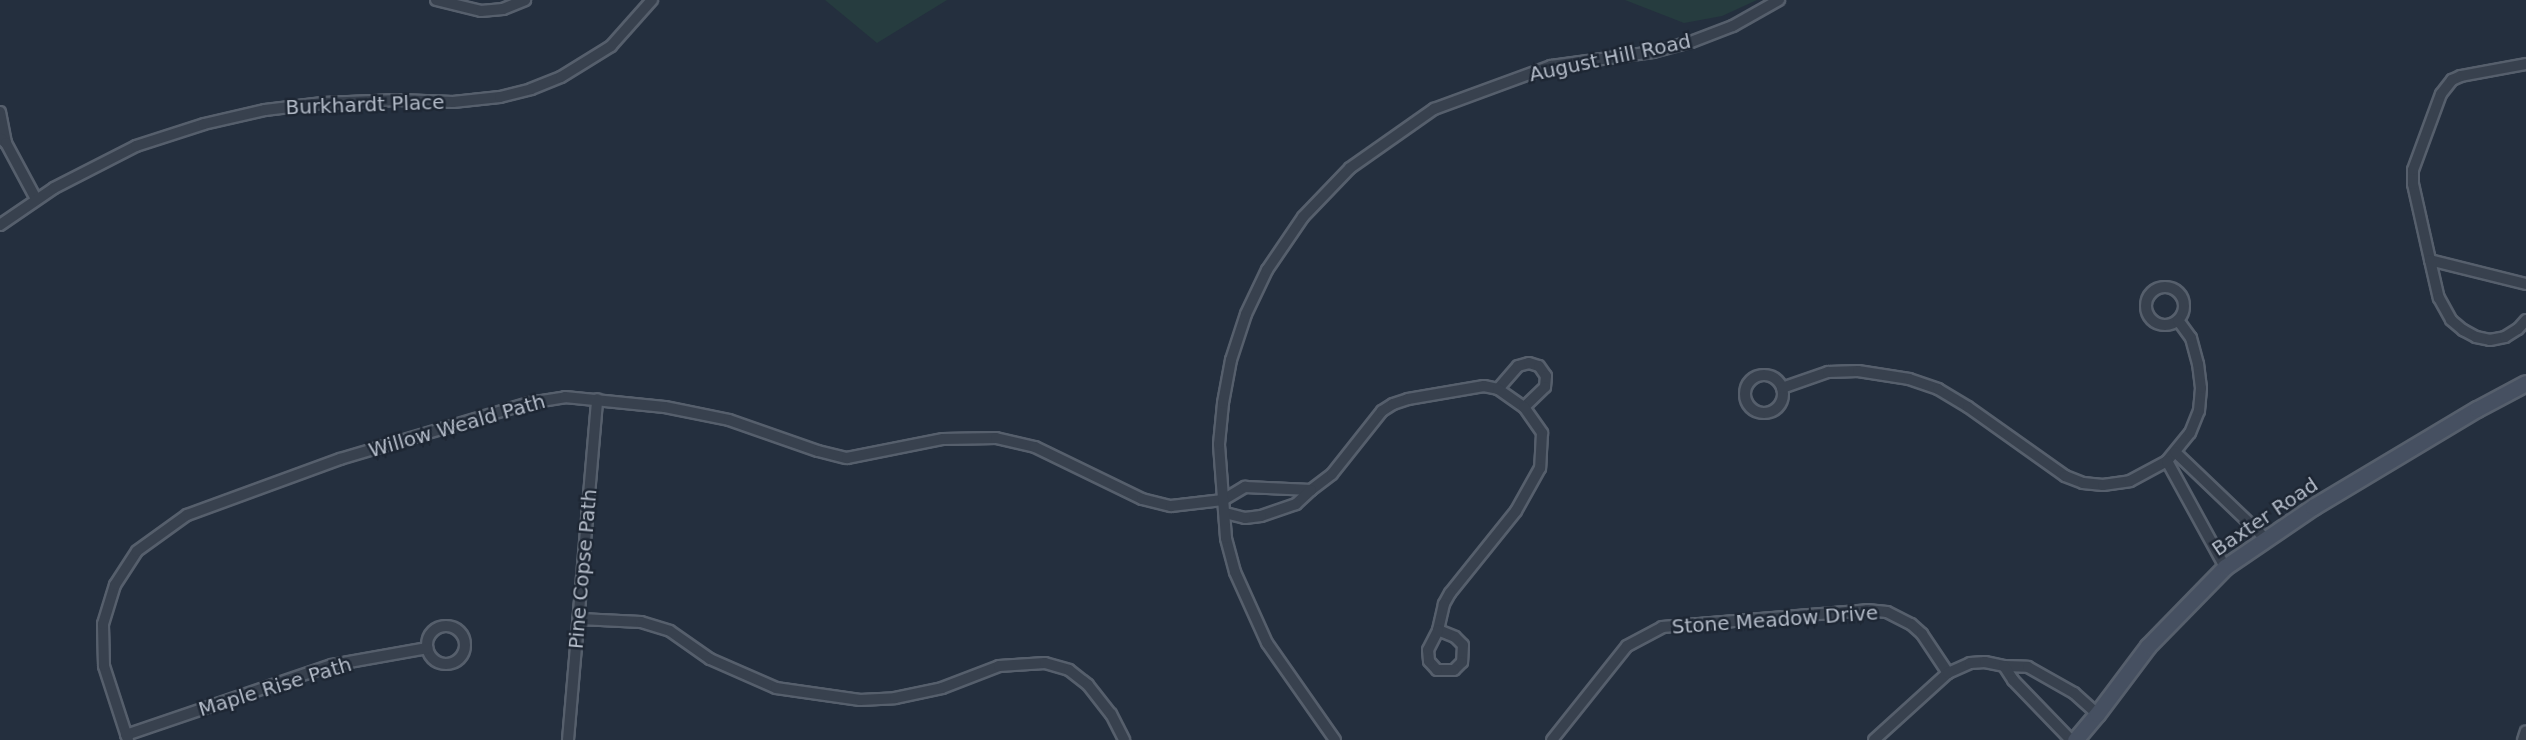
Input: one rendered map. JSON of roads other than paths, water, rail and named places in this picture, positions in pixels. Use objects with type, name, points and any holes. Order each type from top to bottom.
[{"type":"main road","name":"Baxter Road","points":[[2073,740],[2097,714],[2148,646],[2225,567],[2266,539],[2476,409],[2526,383]]},
{"type":"street","points":[[436,0],[481,11],[503,9],[525,0]]},
{"type":"street","name":"Burkhardt Place","points":[[0,225],[36,199],[136,146],[204,124],[265,110],[323,103],[398,100],[453,102],[500,97],[531,89],[561,77],[611,46],[652,0]]},
{"type":"street","name":"August Hill Road","points":[[1335,740],[1267,643],[1235,572],[1226,538],[1219,444],[1222,403],[1231,360],[1246,314],[1267,270],[1303,217],[1350,168],[1434,109],[1551,66],[1653,52],[1691,42],[1734,26],[1774,3]]},
{"type":"street","points":[[2526,63],[2461,75],[2452,80],[2441,94],[2413,170],[2413,184],[2439,298],[2451,320],[2476,337],[2498,338],[2518,329],[2526,320]]},
{"type":"street","points":[[0,112],[3,140],[36,199]]},
{"type":"street","points":[[2430,260],[2526,284]]},
{"type":"street","points":[[1782,388],[1828,372],[1858,371],[1909,379],[1938,389],[2065,476],[2083,483],[2103,485],[2130,481],[2167,461],[2190,433],[2199,411],[2201,388],[2191,338],[2178,320]]},
{"type":"street","points":[[1498,388],[1518,366],[1529,363],[1539,366],[1546,376],[1545,387],[1524,407]]},
{"type":"street","points":[[1225,513],[1245,518],[1261,516],[1296,504],[1332,474],[1383,411],[1393,404],[1408,399],[1484,386],[1498,388],[1524,407],[1542,434],[1540,468],[1516,512],[1450,593],[1444,604],[1438,630]]},
{"type":"street","name":"Willow Weald Path","points":[[127,737],[104,666],[103,624],[115,585],[137,551],[187,515],[340,459],[529,403],[565,398],[597,399],[664,407],[729,420],[818,451],[847,458],[943,439],[996,438],[1035,447],[1142,499],[1171,506],[1223,500],[1245,488],[1311,490]]},
{"type":"street","name":"Pine Copse Path","points":[[568,740],[597,399]]},
{"type":"street","points":[[2175,452],[2266,539]]},
{"type":"street","points":[[2167,461],[2225,567]]},
{"type":"street","name":"Stone Meadow Drive","points":[[1552,740],[1627,646],[1662,627],[1860,610],[1887,612],[1911,624],[1922,634],[1948,673]]},
{"type":"street","points":[[580,619],[641,622],[670,631],[710,658],[777,688],[860,700],[895,698],[942,688],[999,666],[1045,663],[1069,670],[1088,685],[1111,714],[1124,740]]},
{"type":"street","name":"Maple Rise Path","points":[[127,737],[332,665],[427,648]]},
{"type":"street","points":[[1874,740],[1948,673],[1970,663],[1998,663],[2004,666],[2028,667],[2074,693],[2097,714]]},
{"type":"street","points":[[2004,666],[2013,680],[2073,740]]},
{"type":"street","points":[[2523,740],[2526,731]]}]
